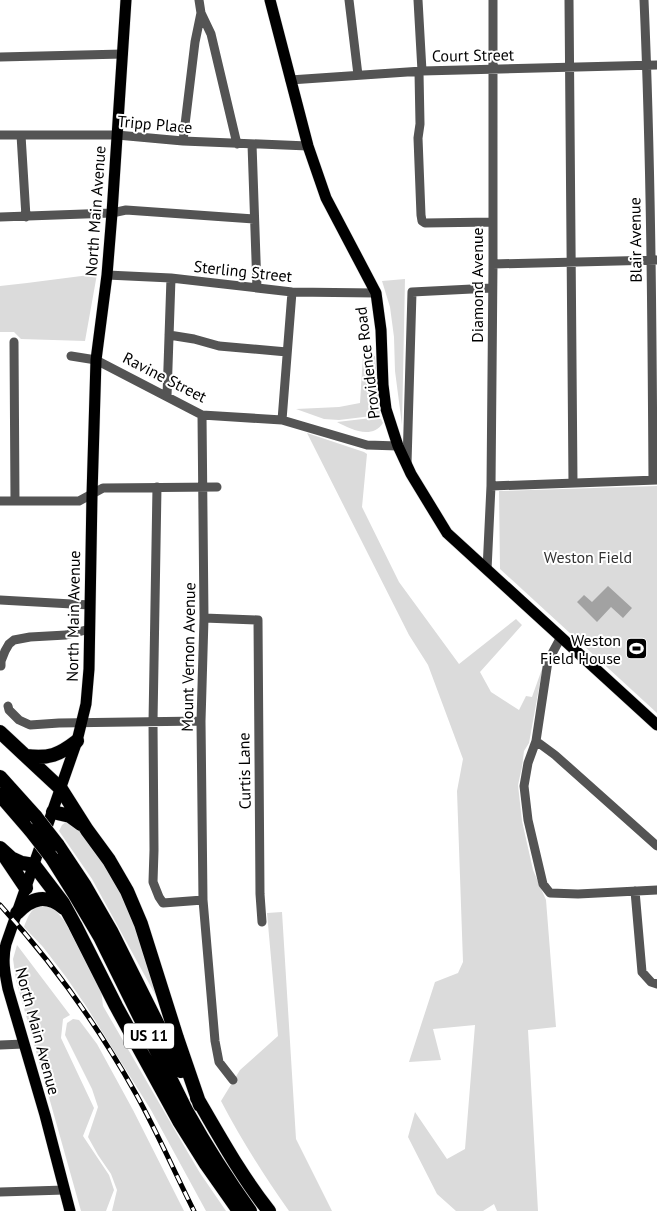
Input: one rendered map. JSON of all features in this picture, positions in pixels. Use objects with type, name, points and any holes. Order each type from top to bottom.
[{"type":"highway","points":[[0,732],[61,789],[119,876],[135,908],[200,1105]]},
{"type":"highway","points":[[26,756],[52,756],[67,749],[77,741]]},
{"type":"highway","name":"US 11","points":[[0,777],[36,817],[57,844],[99,909],[176,1062],[200,1105],[234,1161],[269,1211]]},
{"type":"highway","name":"US 11","points":[[0,795],[52,858],[74,893],[100,937],[187,1112],[250,1211]]},
{"type":"highway","points":[[53,812],[70,816],[87,830]]},
{"type":"highway","points":[[0,849],[16,861],[34,865],[68,912],[116,1006],[179,1121],[239,1211]]},
{"type":"highway","points":[[0,849],[26,888]]},
{"type":"highway","points":[[17,913],[32,901],[45,899],[56,903],[68,912]]},
{"type":"main road","name":"North Main Avenue","points":[[70,1211],[6,978],[2,955],[77,741],[88,687],[96,360],[112,214],[126,0]]},
{"type":"main road","name":"Providence Road","points":[[270,0],[308,146],[326,198],[376,293],[381,330],[386,409],[398,446],[407,466],[447,534],[657,725]]},
{"type":"street","points":[[199,0],[201,13],[211,34],[237,144]]},
{"type":"street","points":[[349,0],[358,75]]},
{"type":"street","points":[[418,0],[420,71],[420,124],[418,138],[422,221],[426,223],[493,222]]},
{"type":"street","name":"Diamond Avenue","points":[[487,570],[491,486],[493,0]]},
{"type":"street","points":[[569,0],[573,483]]},
{"type":"street","name":"Blair Avenue","points":[[644,0],[654,260],[655,480]]},
{"type":"street","points":[[183,141],[195,42],[201,13]]},
{"type":"street","points":[[0,57],[123,54]]},
{"type":"street","name":"Court Street","points":[[290,80],[420,71],[657,65]]},
{"type":"street","points":[[21,135],[26,217]]},
{"type":"street","name":"Tripp Place","points":[[0,136],[117,135],[183,141],[308,146]]},
{"type":"street","points":[[252,144],[257,288]]},
{"type":"street","points":[[0,217],[112,214],[126,210],[254,219]]},
{"type":"street","points":[[493,264],[654,260]]},
{"type":"street","name":"Sterling Street","points":[[106,275],[171,278],[292,292],[376,293]]},
{"type":"street","points":[[167,396],[171,278]]},
{"type":"street","points":[[407,466],[412,292],[492,288]]},
{"type":"street","points":[[282,420],[292,292]]},
{"type":"street","points":[[169,336],[194,339],[219,346],[287,352]]},
{"type":"street","points":[[14,342],[16,501]]},
{"type":"street","name":"Ravine Street","points":[[71,356],[96,360],[202,415],[282,420],[367,445],[398,446]]},
{"type":"street","name":"Mount Vernon Avenue","points":[[202,415],[204,618],[201,721],[203,900],[215,1041],[219,1062],[233,1080]]},
{"type":"street","points":[[491,486],[655,480]]},
{"type":"street","points":[[156,487],[152,722],[153,882],[158,898],[163,903],[203,900]]},
{"type":"street","points":[[0,501],[79,501],[103,488],[217,487]]},
{"type":"street","points":[[0,600],[90,605]]},
{"type":"street","name":"Curtis Lane","points":[[204,618],[258,620],[260,894],[262,922]]},
{"type":"street","points":[[0,666],[4,652],[14,640],[30,636],[66,635],[90,629]]},
{"type":"street","points":[[561,637],[548,661],[536,740],[528,763],[524,786],[528,820],[543,884],[550,893],[578,894],[657,890]]},
{"type":"street","points":[[8,706],[19,720],[30,725],[201,721]]},
{"type":"street","points":[[536,740],[556,755],[657,846]]},
{"type":"street","points":[[636,891],[642,972],[651,982],[657,984]]},
{"type":"street","points":[[0,1045],[24,1044]]},
{"type":"street","points":[[0,1192],[64,1190]]},
{"type":"green space","points":[[97,274],[85,341],[21,339],[14,332],[0,332],[0,286]]},
{"type":"green space","points":[[405,279],[402,425],[395,371],[394,337],[390,307],[382,281]]},
{"type":"green space","points":[[363,355],[375,356],[380,415],[339,420],[324,419],[296,409],[339,407],[360,403]]},
{"type":"green space","points":[[380,417],[383,423],[373,431],[367,432],[348,428],[337,422]]},
{"type":"green space","points":[[307,433],[367,454],[362,507],[399,582],[459,664],[516,619],[522,625],[480,672],[491,692],[519,710],[526,696],[532,697],[543,666],[529,743],[524,751],[518,785],[522,821],[533,870],[546,900],[556,1027],[528,1030],[538,1211],[497,1211],[494,1204],[483,1211],[456,1211],[437,1194],[408,1137],[415,1112],[447,1159],[465,1149],[475,1025],[433,1029],[441,1060],[409,1062],[435,982],[458,973],[463,962],[457,791],[463,759],[428,665],[409,635]]},
{"type":"green space","name":"Weston Field","points":[[657,486],[657,713],[500,569],[499,491]]},
{"type":"green space","points":[[66,822],[75,827],[84,836],[117,884],[131,915],[158,994],[156,996],[92,879],[59,831]]},
{"type":"green space","points":[[51,904],[65,922],[101,990],[103,1006],[200,1173],[226,1211],[206,1211],[151,1110],[86,1006],[43,947],[24,927],[28,917],[36,907]]},
{"type":"green space","points":[[282,912],[296,1139],[332,1211],[289,1211],[253,1157],[221,1101],[240,1070],[278,1036],[267,913]]},
{"type":"green space","points":[[17,945],[70,1015],[63,1019],[61,1038],[94,1108],[83,1136],[109,1175],[114,1190],[106,1211],[81,1211],[16,980],[13,959]]},
{"type":"green space","points":[[73,1019],[79,1020],[97,1044],[184,1211],[112,1211],[117,1190],[111,1174],[88,1137],[98,1107],[92,1089],[65,1035],[67,1023]]},
{"type":"shaded area","points":[[608,586],[632,608],[623,618],[611,607],[597,622],[577,602],[584,595],[592,602]]},
{"type":"railway","points":[[0,905],[56,972],[106,1044],[144,1108],[194,1211]]},
{"type":"place","name":"Weston Field House","points":[[637,649]]}]
